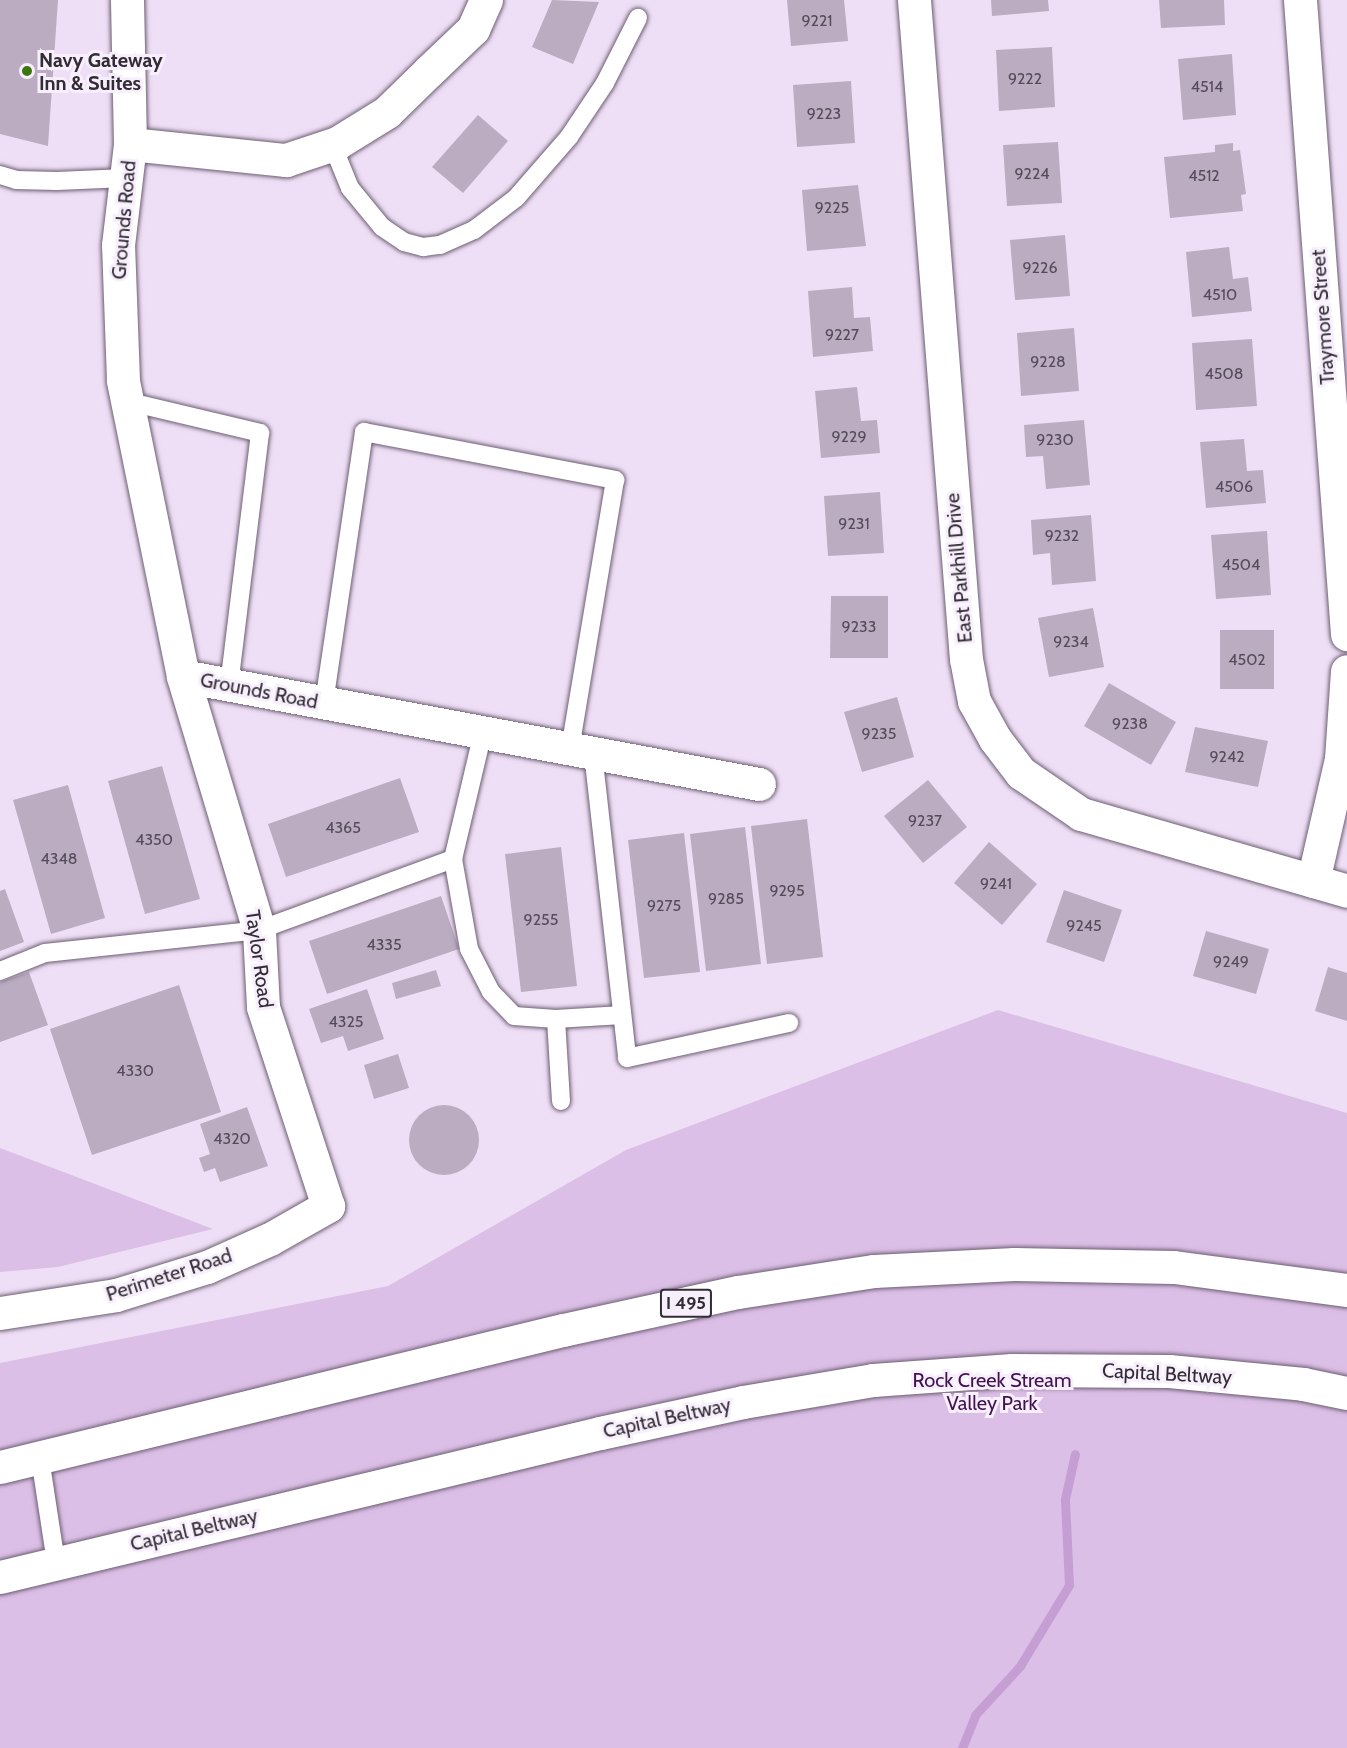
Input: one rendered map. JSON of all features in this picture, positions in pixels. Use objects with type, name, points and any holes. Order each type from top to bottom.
[{"type":"main road","points":[[127,0],[130,144],[286,160],[332,144],[387,112],[473,29],[486,0]]},
{"type":"main road","name":"East Parkhill Drive","points":[[914,0],[966,658],[974,701],[995,739],[1021,773],[1081,814],[1347,891]]},
{"type":"main road","name":"Traymore Street","points":[[1300,0],[1347,634]]},
{"type":"main road","name":"Grounds Road","points":[[130,144],[118,245],[118,286],[126,400],[183,676],[759,784]]},
{"type":"main road","points":[[1313,881],[1341,759],[1347,671]]},
{"type":"main road","name":"Taylor Road","points":[[183,676],[259,930],[264,1006],[328,1206]]},
{"type":"main road","name":"Perimeter Road","points":[[0,1313],[116,1295],[207,1268],[270,1239],[328,1206]]},
{"type":"main road","name":"I 495","points":[[0,1467],[563,1330],[738,1292],[874,1271],[1014,1263],[1174,1267],[1347,1290]]},
{"type":"main road","name":"Capital Beltway","points":[[0,1577],[600,1433],[743,1402],[873,1380],[1012,1370],[1169,1371],[1303,1384],[1347,1393]]},
{"type":"lane","points":[[332,144],[350,188],[382,227],[404,242],[423,247],[440,245],[474,230],[516,198],[569,137],[605,82],[638,18]]},
{"type":"lane","points":[[0,175],[16,180],[57,181],[126,178]]},
{"type":"lane","points":[[126,400],[260,433],[229,685]]},
{"type":"lane","points":[[324,703],[364,432],[615,480],[582,751],[627,1058],[789,1023]]},
{"type":"lane","points":[[483,732],[453,859],[469,949],[491,992],[514,1016],[556,1019],[622,1015]]},
{"type":"lane","points":[[0,971],[45,953],[259,930],[453,859]]},
{"type":"lane","points":[[556,1019],[561,1101]]},
{"type":"lane","points":[[40,1458],[56,1563]]},
{"type":"green space","name":"Rock Creek Stream Valley Park","points":[[998,1010],[1347,1113],[1347,1748],[0,1748],[0,1363],[388,1286],[626,1150]]},
{"type":"green space","points":[[0,1148],[213,1229],[58,1267],[0,1272]]},
{"type":"building","name":"Navy Gateway Inn & Suites","points":[[0,0],[58,0],[48,146],[0,134]]},
{"type":"building","points":[[552,0],[599,2],[573,64],[532,47]]},
{"type":"building","points":[[787,0],[844,0],[848,41],[791,46]]},
{"type":"building","points":[[991,0],[1048,0],[1049,11],[992,16]]},
{"type":"building","points":[[1159,0],[1224,0],[1225,25],[1161,28]]},
{"type":"building","points":[[1052,47],[1055,107],[999,111],[996,50]]},
{"type":"building","points":[[1232,54],[1236,115],[1183,120],[1178,59]]},
{"type":"building","points":[[851,81],[855,143],[797,147],[793,85]]},
{"type":"building","points":[[478,115],[508,141],[463,193],[432,167]]},
{"type":"building","points":[[1058,142],[1062,203],[1007,206],[1003,145]]},
{"type":"building","points":[[1233,143],[1233,151],[1240,150],[1246,194],[1241,195],[1243,211],[1170,218],[1164,157],[1215,152],[1215,145]]},
{"type":"building","points":[[858,185],[866,246],[807,251],[802,190]]},
{"type":"building","points":[[1065,235],[1070,296],[1015,300],[1010,240]]},
{"type":"building","points":[[1229,247],[1233,279],[1248,277],[1252,311],[1192,317],[1186,252]]},
{"type":"building","points":[[852,287],[854,318],[870,317],[873,351],[813,357],[808,291]]},
{"type":"building","points":[[1074,328],[1079,391],[1021,396],[1017,333]]},
{"type":"building","points":[[1252,339],[1257,406],[1196,410],[1192,343]]},
{"type":"building","points":[[857,387],[861,421],[877,420],[880,453],[821,458],[815,391]]},
{"type":"building","points":[[1084,420],[1090,485],[1046,489],[1043,456],[1026,457],[1024,425]]},
{"type":"building","points":[[1244,439],[1247,471],[1263,470],[1266,503],[1206,508],[1200,442]]},
{"type":"building","points":[[880,492],[884,553],[828,556],[824,496]]},
{"type":"building","points":[[1091,515],[1096,581],[1052,585],[1050,553],[1033,555],[1031,520]]},
{"type":"building","points":[[1267,531],[1271,595],[1216,599],[1211,535]]},
{"type":"building","points":[[831,596],[888,596],[888,658],[830,658]]},
{"type":"building","points":[[1093,608],[1104,667],[1049,677],[1038,618]]},
{"type":"building","points":[[1220,630],[1274,630],[1274,689],[1220,689]]},
{"type":"building","points":[[1109,683],[1176,722],[1151,765],[1084,726]]},
{"type":"building","points":[[897,697],[914,757],[862,772],[844,712]]},
{"type":"building","points":[[1195,727],[1268,741],[1258,787],[1185,772]]},
{"type":"building","points":[[162,766],[200,899],[145,914],[108,781]]},
{"type":"building","points":[[400,778],[419,832],[286,877],[268,824]]},
{"type":"building","points":[[928,780],[967,827],[923,863],[884,816]]},
{"type":"building","points":[[68,785],[105,918],[51,934],[13,800]]},
{"type":"building","points":[[807,819],[823,957],[767,964],[751,826]]},
{"type":"building","points":[[745,827],[761,964],[706,971],[690,834]]},
{"type":"building","points":[[684,833],[700,972],[644,978],[628,840]]},
{"type":"building","points":[[989,842],[1037,884],[1002,925],[954,883]]},
{"type":"building","points":[[561,847],[577,986],[521,992],[505,854]]},
{"type":"building","points":[[5,889],[24,942],[0,951],[0,891]]},
{"type":"building","points":[[1064,890],[1122,910],[1104,962],[1046,942]]},
{"type":"building","points":[[441,896],[459,949],[327,994],[309,941]]},
{"type":"building","points":[[1206,931],[1269,949],[1256,994],[1193,976]]},
{"type":"building","points":[[1328,967],[1347,973],[1347,1021],[1315,1011]]},
{"type":"building","points":[[436,970],[441,986],[396,999],[392,983]]},
{"type":"building","points":[[29,972],[48,1025],[0,1042],[0,982]]},
{"type":"building","points":[[179,985],[221,1112],[92,1155],[50,1029]]},
{"type":"building","points":[[367,989],[384,1039],[348,1051],[343,1036],[321,1043],[309,1009]]},
{"type":"building","points":[[398,1054],[409,1088],[374,1099],[364,1065]]},
{"type":"building","points":[[444,1105],[463,1111],[473,1121],[479,1140],[473,1159],[463,1169],[444,1175],[425,1169],[415,1159],[409,1140],[415,1121],[425,1111]]},
{"type":"building","points":[[247,1107],[268,1166],[220,1182],[215,1168],[204,1172],[199,1158],[210,1154],[200,1124]]},
{"type":"waterway","points":[[962,1748],[975,1715],[1020,1666],[1069,1585],[1065,1499],[1075,1454]]},
{"type":"place","name":"Navy Gateway Inn & Suites","points":[[27,71]]}]
